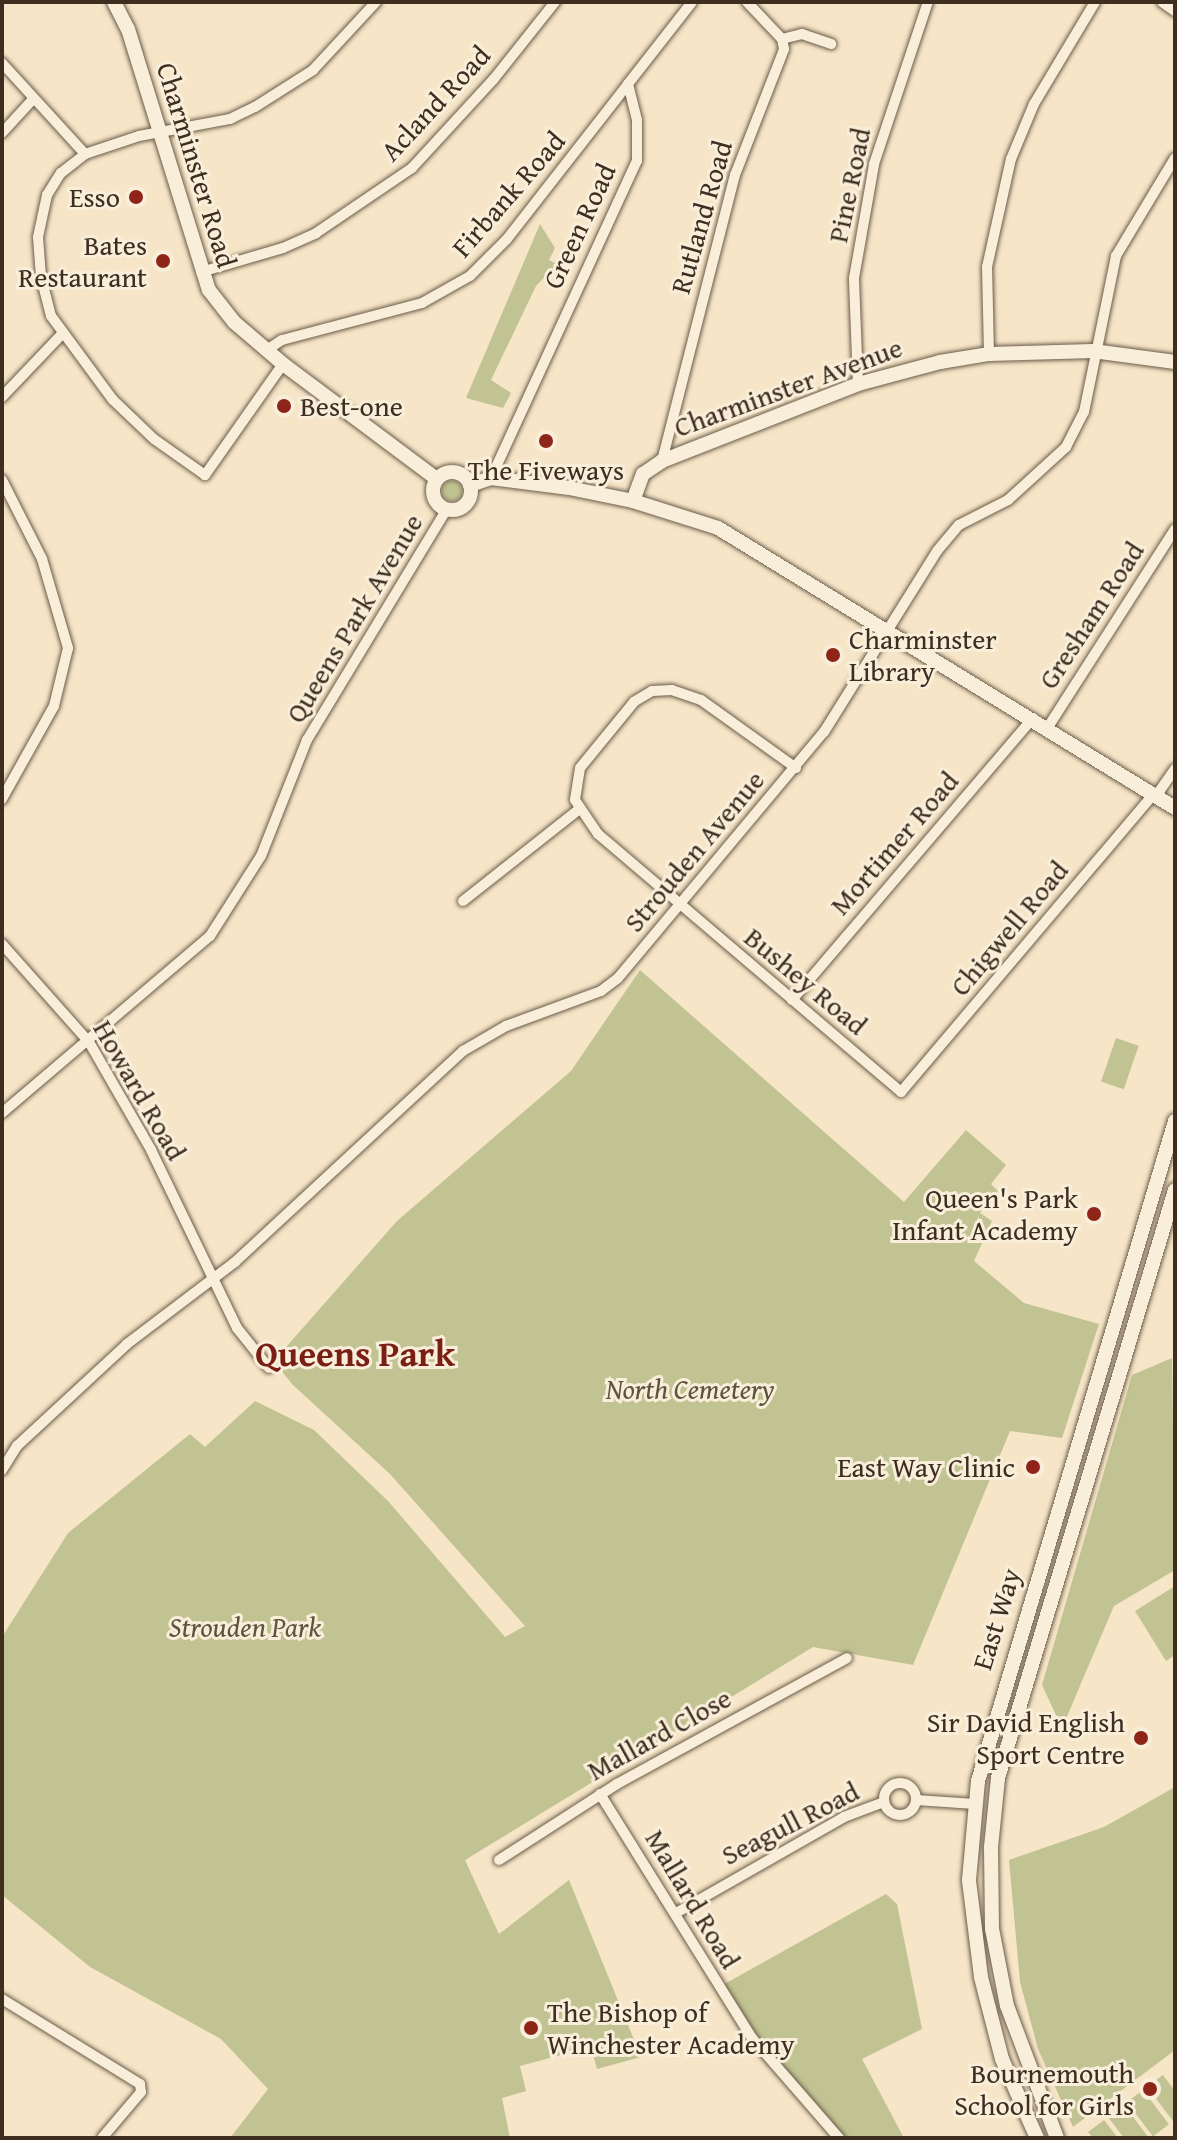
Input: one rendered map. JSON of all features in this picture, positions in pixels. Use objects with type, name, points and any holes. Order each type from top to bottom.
[{"type":"street","name":"Charminster Road","points":[[114,2],[128,29],[201,272],[234,322],[283,364],[437,479]]},
{"type":"street","points":[[283,364],[205,475],[123,410],[61,335],[43,287],[38,237],[47,195],[61,173],[85,154],[158,133],[230,119],[283,91],[326,58],[376,2]]},
{"type":"street","name":"Acland Road","points":[[201,272],[283,248],[316,233],[412,168],[493,80],[555,2]]},
{"type":"street","points":[[628,84],[692,2]]},
{"type":"street","points":[[747,2],[782,39],[802,34],[831,44]]},
{"type":"street","name":"Pine Road","points":[[858,384],[854,278],[874,164],[928,2]]},
{"type":"street","points":[[989,354],[987,267],[1011,159],[1034,104],[1095,2]]},
{"type":"street","points":[[1162,2],[1175,11]]},
{"type":"street","name":"Rutland Road","points":[[662,461],[735,175],[784,49],[782,39]]},
{"type":"street","points":[[2,63],[85,154]]},
{"type":"street","name":"Firbank Road","points":[[267,350],[282,340],[422,303],[470,276],[507,239],[628,84]]},
{"type":"street","name":"Green Road","points":[[491,478],[637,161],[637,120],[628,84]]},
{"type":"street","points":[[2,133],[33,99]]},
{"type":"street","name":"Strouden Avenue","points":[[2,1470],[17,1446],[127,1344],[235,1262],[463,1051],[506,1026],[601,991],[680,906],[796,768],[890,632],[937,551],[959,525],[1008,500],[1066,447],[1084,412],[1093,351],[1116,256],[1175,158]]},
{"type":"street","points":[[2,397],[61,335]]},
{"type":"street","name":"Charminster Avenue","points":[[633,501],[643,474],[662,461],[858,384],[989,354],[1093,351],[1175,362]]},
{"type":"street","points":[[457,472],[470,485],[465,504],[447,509],[434,498],[437,479],[457,472]]},
{"type":"street","points":[[470,485],[491,478],[633,501],[718,528],[1048,727],[1175,808]]},
{"type":"street","points":[[2,480],[42,559],[68,648],[54,706],[2,799]]},
{"type":"street","name":"Queens Park Avenue","points":[[2,1113],[210,936],[239,896],[261,856],[307,740],[447,509]]},
{"type":"street","name":"Gresham Road","points":[[1048,727],[1175,529]]},
{"type":"street","points":[[463,901],[577,811],[580,768],[634,702],[652,691],[672,690],[701,700],[796,768]]},
{"type":"street","name":"Mortimer Road","points":[[792,1000],[1033,718]]},
{"type":"street","name":"Chigwell Road","points":[[901,1092],[1175,769]]},
{"type":"street","name":"Bushey Road","points":[[577,811],[680,906],[901,1092]]},
{"type":"street","name":"Howard Road","points":[[2,944],[89,1042],[151,1150],[211,1278]]},
{"type":"street","name":"East Way","points":[[1037,2138],[1002,2059],[981,1977],[969,1880],[975,1804],[987,1739],[1175,1121]]},
{"type":"street","name":"East Way","points":[[1057,2138],[1007,2006],[992,1929],[991,1847],[998,1778],[1175,1190]]},
{"type":"street","points":[[211,1278],[237,1328],[269,1368]]},
{"type":"street","name":"Mallard Close","points":[[499,1860],[600,1794],[847,1658]]},
{"type":"street","name":"Seagull Road","points":[[901,1783],[913,1789],[916,1800],[913,1810],[900,1814],[884,1802],[888,1790],[901,1783]]},
{"type":"street","name":"Mallard Road","points":[[600,1794],[752,2038],[839,2138]]},
{"type":"street","name":"Seagull Road","points":[[916,1800],[975,1804]]},
{"type":"street","name":"Seagull Road","points":[[676,1913],[844,1817],[884,1802]]},
{"type":"street","points":[[2,1999],[140,2084],[141,2092],[102,2138]]},
{"type":"green space","points":[[540,224],[555,248],[549,260],[557,264],[536,286],[491,380],[511,393],[503,408],[466,398]]},
{"type":"green space","points":[[452,481],[459,484],[462,491],[459,498],[452,501],[445,498],[442,491],[445,484]]},
{"type":"green space","points":[[640,970],[904,1202],[966,1130],[1006,1165],[991,1184],[998,1191],[980,1213],[992,1221],[974,1261],[1024,1303],[1099,1324],[1062,1438],[1010,1431],[913,1665],[813,1647],[465,1860],[499,1934],[569,1880],[641,2057],[597,2069],[591,2047],[520,2066],[526,2091],[502,2098],[510,2138],[230,2138],[268,2089],[221,2039],[90,1967],[2,1895],[2,1637],[68,1533],[190,1434],[205,1447],[255,1401],[314,1430],[388,1501],[505,1637],[525,1626],[390,1474],[293,1385],[283,1373],[279,1355],[397,1221],[571,1071]]},
{"type":"green space","points":[[1116,1038],[1139,1046],[1124,1089],[1101,1081]]},
{"type":"green space","points":[[1172,1358],[1175,1570],[1114,1606],[1062,1728],[1042,1685],[1132,1375]]},
{"type":"green space","points":[[1175,1586],[1175,1655],[1166,1661],[1135,1611]]},
{"type":"green space","points":[[1175,1787],[1175,2050],[1073,2127],[1038,2049],[1020,1982],[1009,1860],[1104,1827]]},
{"type":"green space","points":[[886,1894],[897,1904],[922,2029],[862,2059],[904,2138],[839,2138],[719,1987]]},
{"type":"green space","points":[[1163,2075],[1175,2091],[1173,2121],[1147,2087]]},
{"type":"green space","points":[[1143,2090],[1169,2124],[1153,2136],[1127,2102]]},
{"type":"green space","points":[[1124,2105],[1149,2138],[1124,2138],[1108,2117]]},
{"type":"green space","points":[[1104,2120],[1118,2138],[1093,2138],[1088,2132]]},
{"type":"place","name":"Esso","points":[[136,197]]},
{"type":"place","name":"Bates Restaurant","points":[[163,261]]},
{"type":"place","name":"Best-one","points":[[284,406]]},
{"type":"place","name":"The Fiveways","points":[[546,441]]},
{"type":"place","name":"Charminster Library","points":[[833,655]]},
{"type":"place","name":"Queen's Park Infant Academy","points":[[1094,1214]]},
{"type":"place","name":"East Way Clinic","points":[[1033,1467]]},
{"type":"place","name":"Sir David English Sport Centre","points":[[1141,1738]]},
{"type":"place","name":"The Bishop of Winchester Academy","points":[[531,2028]]},
{"type":"place","name":"Bournemouth School for Girls","points":[[1150,2089]]},
{"type":"district","name":"Queens Park","points":[[355,1353]]},
{"type":"park label","name":"North Cemetery","points":[[690,1389]]},
{"type":"park label","name":"Strouden Park","points":[[245,1627]]}]
